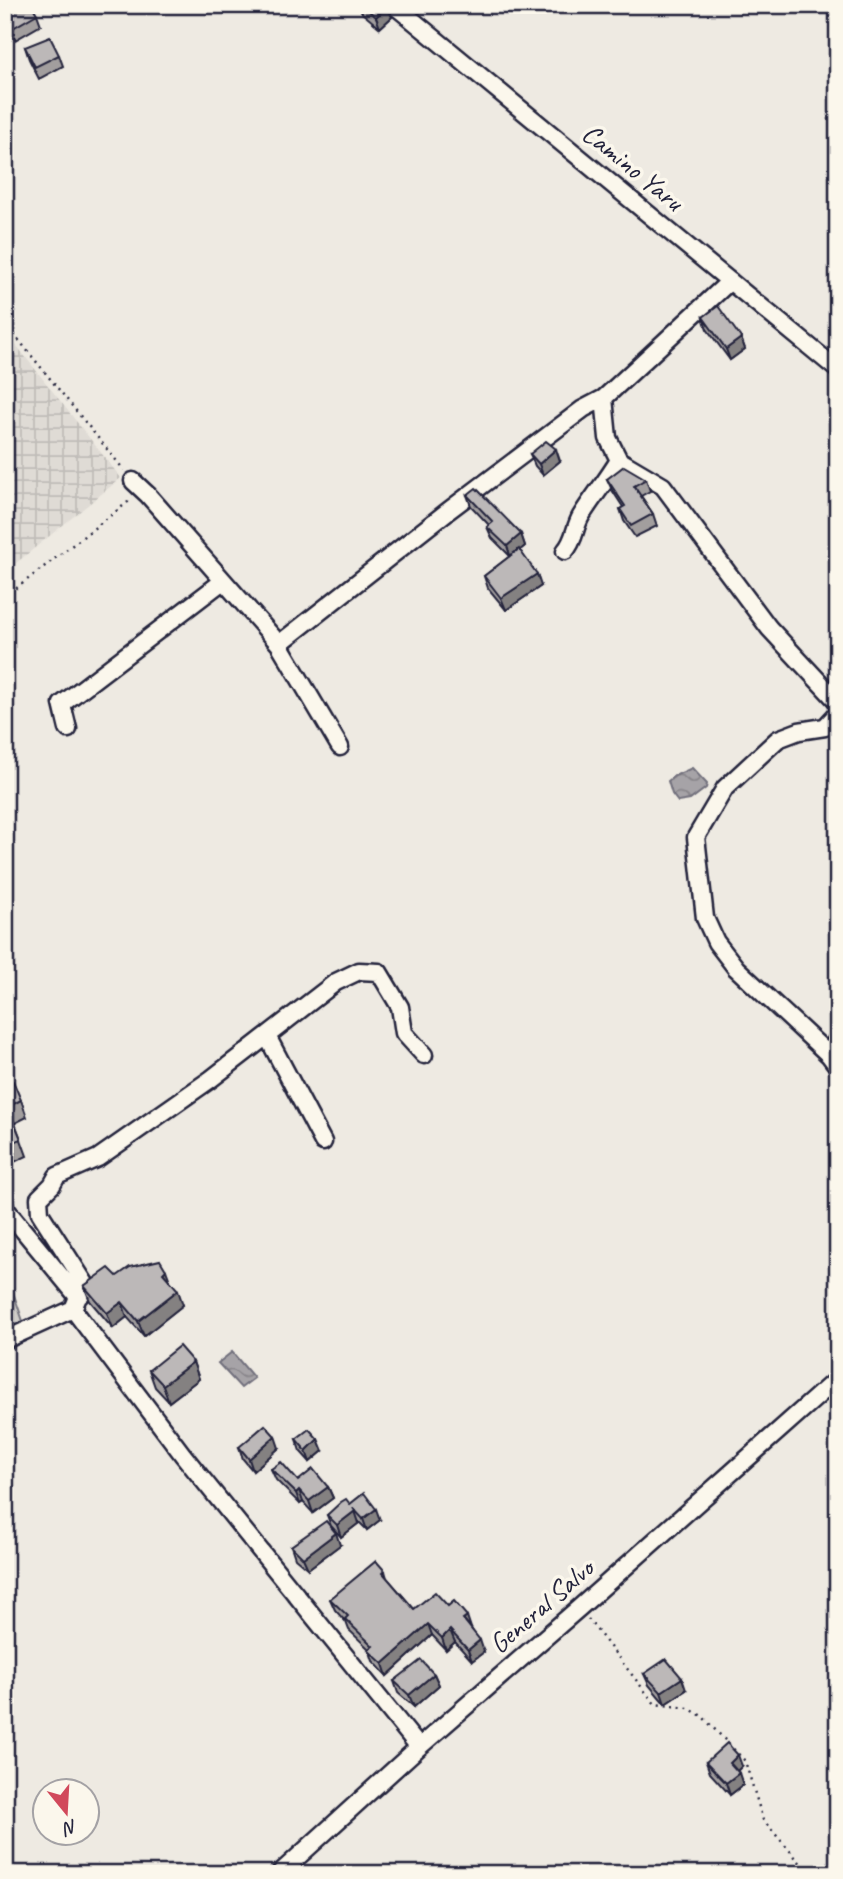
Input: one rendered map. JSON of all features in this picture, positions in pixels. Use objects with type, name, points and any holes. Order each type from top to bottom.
[{"type":"street","name":"Camino Yaru","points":[[394,5],[838,370]]},
{"type":"street","points":[[279,644],[448,511],[583,409],[604,398],[730,281]]},
{"type":"street","points":[[604,398],[608,438],[619,460],[663,486],[769,628],[838,702]]},
{"type":"street","points":[[565,551],[573,541],[580,518],[619,460]]},
{"type":"street","points":[[133,481],[279,644],[340,747]]},
{"type":"street","points":[[68,729],[62,704],[223,581]]},
{"type":"street","points":[[833,1061],[736,968],[716,942],[705,918],[696,837],[725,788],[778,739],[799,731],[825,727],[838,713]]},
{"type":"street","points":[[5,1340],[76,1303],[88,1287],[40,1213],[39,1198],[57,1176],[99,1157],[211,1079],[336,982],[359,971],[379,972],[400,1007],[404,1032],[424,1055]]},
{"type":"street","points":[[267,1036],[323,1142]]},
{"type":"street","points":[[833,1061],[838,1038]]},
{"type":"street","points":[[5,1208],[183,1455],[419,1746]]},
{"type":"street","name":"General Salvo","points":[[279,1874],[419,1746],[579,1608],[838,1377]]},
{"type":"path","points":[[5,323],[133,481],[128,502],[5,597]]},
{"type":"path","points":[[579,1608],[655,1704],[688,1708],[702,1716],[744,1761],[762,1820],[810,1874]]},
{"type":"shaded area","points":[[5,331],[121,478],[5,572]]},
{"type":"shaded area","points":[[5,1269],[24,1324],[5,1331]]},
{"type":"water","points":[[692,768],[707,784],[706,788],[690,800],[678,802],[668,781]]},
{"type":"water","points":[[232,1352],[254,1378],[241,1388],[218,1363]]},
{"type":"building","points":[[25,5],[32,5],[37,14],[11,29],[5,15]]},
{"type":"building","points":[[362,5],[387,5],[387,6],[376,17]]},
{"type":"building","points":[[50,37],[59,55],[35,67],[25,47]]},
{"type":"building","points":[[718,306],[741,338],[726,349],[703,317]]},
{"type":"building","points":[[546,441],[556,449],[539,464],[530,454]]},
{"type":"building","points":[[624,466],[646,479],[634,486],[653,514],[631,526],[620,509],[625,506],[607,479]]},
{"type":"building","points":[[476,488],[521,534],[507,546],[487,527],[493,522],[467,495]]},
{"type":"building","points":[[519,549],[537,574],[501,598],[484,576]]},
{"type":"building","points":[[13,1081],[21,1100],[8,1107],[21,1139],[5,1146],[5,1085]]},
{"type":"building","points":[[160,1260],[166,1270],[163,1273],[178,1290],[138,1321],[122,1302],[107,1313],[84,1286],[109,1268],[117,1276],[130,1267]]},
{"type":"building","points":[[179,1346],[193,1362],[163,1385],[149,1370]]},
{"type":"building","points":[[265,1425],[275,1436],[249,1459],[239,1447]]},
{"type":"building","points":[[309,1429],[318,1439],[306,1451],[296,1439]]},
{"type":"building","points":[[281,1462],[298,1481],[313,1469],[328,1487],[309,1501],[299,1490],[296,1493],[271,1469]]},
{"type":"building","points":[[364,1493],[376,1509],[363,1519],[353,1508],[355,1511],[337,1525],[327,1515],[346,1499],[350,1504]]},
{"type":"building","points":[[326,1521],[336,1533],[303,1558],[291,1546]]},
{"type":"building","points":[[376,1561],[414,1609],[435,1592],[448,1606],[454,1601],[467,1616],[463,1619],[480,1640],[468,1650],[450,1630],[442,1638],[428,1624],[383,1664],[368,1650],[373,1646],[345,1619],[348,1616],[330,1599]]},
{"type":"building","points":[[666,1659],[682,1678],[661,1692],[644,1674]]},
{"type":"building","points":[[421,1660],[434,1674],[409,1695],[394,1681]]},
{"type":"building","points":[[727,1743],[738,1755],[730,1763],[739,1773],[726,1783],[706,1762]]}]
